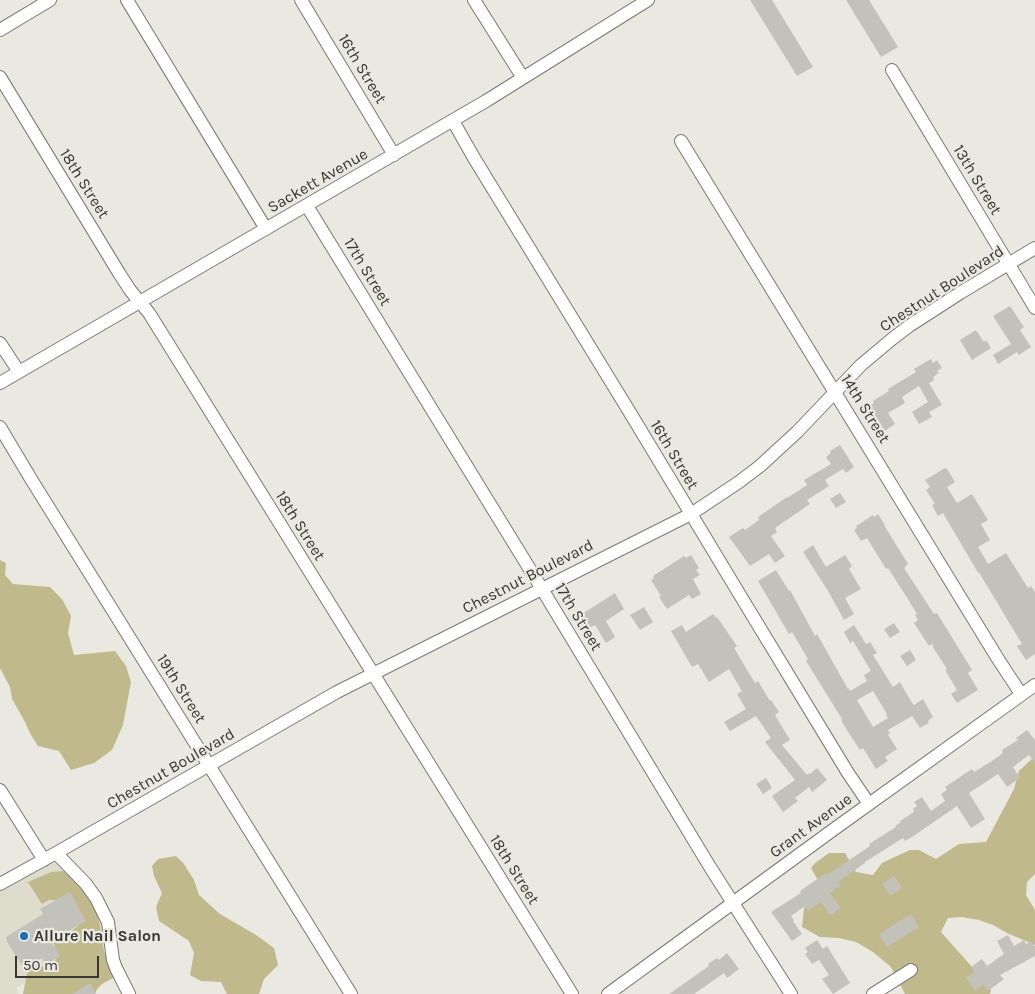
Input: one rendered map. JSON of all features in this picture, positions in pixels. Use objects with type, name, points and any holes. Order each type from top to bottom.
[{"type":"street","points":[[0,30],[50,0]]},
{"type":"street","points":[[127,0],[266,229]]},
{"type":"street","name":"16th Street","points":[[301,0],[394,155]]},
{"type":"street","points":[[474,0],[523,78]]},
{"type":"street","name":"Sackett Avenue","points":[[0,383],[453,121],[648,0]]},
{"type":"street","name":"13th Street","points":[[892,70],[1035,308]]},
{"type":"street","name":"18th Street","points":[[0,76],[119,273],[149,313],[572,994]]},
{"type":"street","name":"16th Street","points":[[453,121],[848,773],[869,804]]},
{"type":"street","name":"14th Street","points":[[681,140],[998,659],[1022,694]]},
{"type":"street","name":"17th Street","points":[[307,206],[542,588],[710,868],[791,994]]},
{"type":"street","name":"Chestnut Boulevard","points":[[0,884],[336,692],[691,514],[760,466],[861,365],[909,326],[1035,248]]},
{"type":"street","points":[[0,343],[18,372]]},
{"type":"street","name":"19th Street","points":[[0,427],[351,994]]},
{"type":"street","name":"Grant Avenue","points":[[608,994],[1035,685]]},
{"type":"street","points":[[0,790],[44,860]]},
{"type":"street","points":[[56,853],[86,884],[96,898],[108,922],[113,960],[129,994]]},
{"type":"street","points":[[873,994],[911,970]]},
{"type":"shaded area","points":[[0,560],[6,563],[5,575],[13,584],[50,587],[62,599],[71,616],[68,633],[74,655],[115,651],[126,666],[131,682],[123,725],[112,750],[94,763],[71,770],[59,751],[38,746],[12,699],[10,687],[0,668]]},
{"type":"shaded area","points":[[1035,756],[1035,874],[1027,882],[1026,895],[1035,910],[1035,945],[993,925],[962,917],[948,918],[941,932],[991,990],[990,994],[905,994],[891,967],[873,952],[856,942],[839,938],[820,937],[802,927],[804,908],[816,896],[819,882],[811,868],[815,863],[829,853],[845,853],[856,872],[873,875],[882,863],[910,850],[919,850],[936,859],[959,844],[986,842],[1014,789],[1019,771]]},
{"type":"shaded area","points":[[56,853],[86,884],[110,934],[16,988],[19,994],[0,994],[0,884]]},
{"type":"shaded area","points":[[176,856],[184,864],[194,880],[199,895],[220,914],[274,948],[278,965],[264,979],[259,994],[227,994],[221,982],[201,981],[190,975],[194,953],[189,941],[159,921],[156,907],[162,893],[154,876],[152,866],[158,859]]},
{"type":"shaded area","points":[[63,871],[80,883],[96,909],[104,951],[109,967],[115,977],[102,984],[95,994],[23,994],[27,974],[35,965],[50,968],[57,958],[54,943],[77,927],[82,919],[61,900],[49,900],[42,904],[28,882],[51,872]]},
{"type":"building","points":[[750,0],[772,0],[813,67],[797,76]]},
{"type":"building","points":[[846,0],[869,0],[898,47],[881,57]]},
{"type":"building","points":[[1010,306],[1024,327],[1020,330],[1031,347],[1019,355],[1017,352],[998,364],[993,355],[1011,344],[993,316]]},
{"type":"building","points":[[976,330],[984,342],[986,340],[991,348],[972,360],[960,340]]},
{"type":"building","points":[[931,359],[933,363],[937,360],[942,368],[933,377],[934,380],[929,383],[942,405],[929,412],[932,417],[919,424],[912,412],[928,402],[919,386],[902,397],[905,403],[888,413],[895,424],[885,431],[867,408],[874,403],[873,401],[889,391],[888,389],[916,372],[914,369]]},
{"type":"building","points":[[840,445],[854,467],[846,473],[843,469],[825,480],[829,486],[807,500],[810,504],[775,528],[777,532],[771,536],[785,556],[775,563],[769,554],[750,566],[729,537],[743,528],[745,530],[759,520],[758,517],[807,485],[804,480],[831,464],[826,457],[831,453],[830,451]]},
{"type":"building","points":[[945,468],[955,482],[947,487],[957,503],[972,494],[988,520],[981,524],[990,540],[978,547],[988,564],[1006,553],[1028,588],[1031,586],[1035,592],[1035,654],[1026,660],[1017,646],[1022,644],[980,574],[943,513],[938,516],[932,505],[935,504],[926,490],[930,487],[925,480]]},
{"type":"building","points":[[840,493],[846,502],[836,508],[830,499]]},
{"type":"building","points":[[878,514],[908,564],[904,568],[934,614],[937,613],[972,670],[968,673],[978,690],[957,703],[951,694],[957,690],[945,670],[947,669],[932,644],[929,646],[914,623],[918,620],[915,615],[917,614],[867,538],[861,541],[854,530],[857,528],[856,526],[873,515],[874,517]]},
{"type":"building","points":[[813,545],[826,567],[845,555],[852,566],[849,569],[861,589],[845,598],[854,614],[844,620],[803,552]]},
{"type":"building","points":[[691,555],[699,568],[696,570],[700,575],[693,579],[701,594],[692,599],[689,595],[667,609],[651,580],[654,578],[653,576],[684,556],[686,558]]},
{"type":"building","points":[[776,570],[790,590],[815,636],[817,634],[850,691],[867,681],[864,675],[871,671],[853,641],[850,643],[844,632],[854,625],[866,644],[870,642],[877,653],[873,655],[893,687],[900,682],[914,705],[923,699],[933,717],[928,721],[929,723],[920,728],[912,716],[888,730],[890,733],[888,735],[897,749],[885,757],[888,761],[876,769],[863,748],[860,750],[848,732],[806,661],[808,659],[792,632],[789,634],[758,581]],"holes":[[[873,691],[888,718],[873,727],[857,700]]]},
{"type":"building","points":[[615,593],[624,609],[606,621],[615,637],[606,643],[595,625],[587,629],[579,616]]},
{"type":"building","points":[[644,607],[653,622],[640,630],[630,615]]},
{"type":"building","points":[[713,614],[737,646],[734,648],[755,683],[758,681],[779,712],[775,715],[790,740],[782,745],[807,775],[817,768],[827,780],[812,792],[809,787],[795,798],[798,801],[783,812],[772,796],[795,780],[765,742],[771,738],[756,716],[730,731],[724,722],[746,709],[737,694],[742,691],[729,669],[709,682],[698,664],[692,667],[671,631],[682,625],[686,632]]},
{"type":"building","points":[[894,623],[900,632],[890,638],[884,629]]},
{"type":"building","points":[[910,650],[916,660],[907,666],[900,656]]},
{"type":"building","points":[[1027,730],[1035,740],[1035,763],[1029,755],[1013,767],[1020,778],[1007,787],[998,774],[969,793],[985,819],[971,828],[957,806],[912,837],[905,841],[903,838],[865,862],[838,882],[841,885],[830,893],[841,908],[830,915],[821,902],[808,911],[805,906],[791,916],[802,934],[792,941],[771,912],[896,827],[900,821],[914,812],[913,809],[917,806],[914,802],[922,797],[931,811],[945,801],[941,794],[947,790],[945,787],[972,769],[974,772],[992,761],[1003,753],[1002,750],[1018,740],[1016,738]]},
{"type":"building","points":[[766,778],[772,788],[763,794],[756,784]]},
{"type":"building","points":[[894,876],[902,888],[890,896],[882,884]]},
{"type":"building","points":[[70,892],[86,921],[51,941],[60,956],[46,965],[42,958],[24,969],[7,942],[6,937],[43,914],[40,909]]},
{"type":"building","points":[[911,914],[919,927],[887,947],[879,934]]},
{"type":"building","points":[[1008,935],[1014,946],[1024,940],[1026,944],[1031,941],[1035,947],[1035,956],[1000,975],[1004,979],[988,991],[983,984],[975,991],[966,978],[974,972],[971,967],[982,959],[987,966],[1004,954],[997,941]]},
{"type":"building","points":[[817,940],[823,949],[827,946],[850,983],[833,994],[822,979],[829,975],[819,960],[812,964],[805,954],[808,952],[805,948]]},
{"type":"building","points":[[727,953],[739,969],[727,978],[724,973],[694,994],[669,994],[709,966],[708,964],[717,958],[719,960]]},
{"type":"building","points":[[90,983],[96,994],[72,994]]},
{"type":"place","name":"Allure Nail Salon","points":[[24,936]]}]
